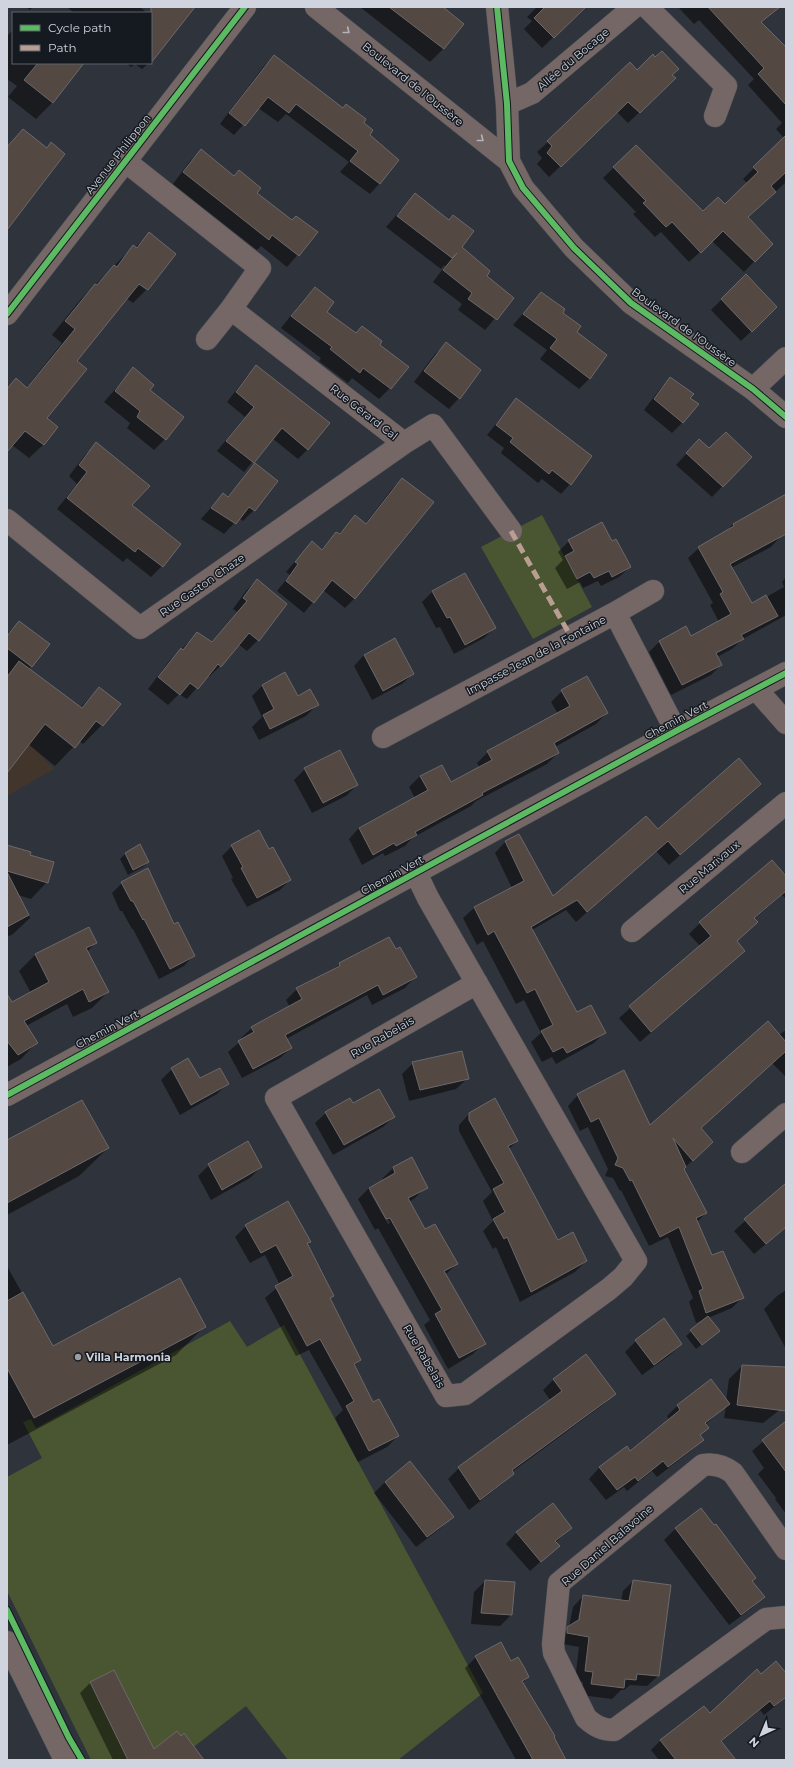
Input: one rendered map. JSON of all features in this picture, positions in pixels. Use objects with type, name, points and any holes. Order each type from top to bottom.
[{"type":"street","name":"Avenue Philippon","points":[[7,314],[246,7]]},
{"type":"street","name":"Boulevard de l'Oussère","points":[[316,7],[509,161],[523,188],[574,248],[631,303],[753,389],[786,417]]},
{"type":"street","name":"Boulevard de l'Oussère","points":[[497,7],[507,104],[509,161]]},
{"type":"street","name":"Allée du Bocage","points":[[507,104],[532,94],[634,7]]},
{"type":"street","points":[[647,7],[726,86],[715,116]]},
{"type":"street","points":[[125,161],[260,268],[231,309],[207,339]]},
{"type":"street","name":"Rue Gérard Cal","points":[[231,309],[404,444],[433,425],[511,531]]},
{"type":"street","points":[[753,389],[786,358]]},
{"type":"street","name":"Rue Gaston Chaze","points":[[7,520],[140,628],[404,444]]},
{"type":"street","points":[[614,613],[653,591]]},
{"type":"street","name":"Impasse Jean de la Fontaine","points":[[383,737],[614,613],[676,730]]},
{"type":"street","name":"Chemin Vert","points":[[7,1095],[676,730],[756,690],[786,673]]},
{"type":"street","points":[[756,690],[786,723]]},
{"type":"street","name":"Rue Marivaux","points":[[632,931],[786,803]]},
{"type":"street","name":"Rue Rabelais","points":[[416,873],[636,1261],[624,1277],[609,1289],[465,1394],[446,1396],[276,1098],[477,983]]},
{"type":"street","points":[[742,1152],[786,1114]]},
{"type":"street","name":"Rue Daniel Balavoine","points":[[786,1549],[733,1473],[728,1469],[715,1464],[703,1465],[697,1468],[558,1583],[553,1644],[554,1653],[586,1718],[594,1726],[605,1730],[614,1730],[766,1619],[786,1617]]},
{"type":"street","points":[[7,1642],[60,1755]]},
{"type":"shaded area","points":[[7,719],[54,769],[7,796]]},
{"type":"green space","points":[[542,515],[592,607],[533,639],[481,547]]},
{"type":"green space","points":[[230,1321],[247,1347],[284,1325],[483,1693],[398,1760],[288,1760],[246,1706],[177,1760],[91,1760],[7,1591],[7,1477],[42,1458],[23,1422],[31,1419],[36,1428]]},
{"type":"building","points":[[151,7],[195,7],[152,62],[152,12]]},
{"type":"building","points":[[389,7],[443,7],[464,24],[444,49]]},
{"type":"building","points":[[545,7],[586,7],[554,38],[534,18]]},
{"type":"building","points":[[708,7],[780,7],[761,22],[786,47],[786,105],[758,74],[764,68]]},
{"type":"building","points":[[662,51],[679,69],[672,75],[676,78],[640,113],[628,102],[561,167],[547,153],[552,146],[547,141],[630,62],[637,70],[653,54],[655,57]]},
{"type":"building","points":[[274,55],[343,108],[346,104],[366,119],[364,123],[373,130],[370,135],[399,160],[380,184],[350,161],[358,151],[296,104],[289,113],[268,97],[245,126],[229,113]]},
{"type":"building","points":[[37,64],[83,64],[53,103],[24,80]]},
{"type":"building","points":[[23,129],[47,148],[51,142],[65,154],[7,230],[7,147]]},
{"type":"building","points":[[786,135],[786,172],[771,186],[776,192],[748,217],[773,244],[755,262],[723,231],[701,253],[672,222],[666,227],[643,203],[646,201],[613,167],[636,145],[703,211],[718,197],[725,204],[758,172],[753,167]]},
{"type":"building","points":[[201,149],[234,176],[239,170],[261,188],[257,193],[292,220],[296,216],[318,232],[299,256],[272,235],[269,240],[183,172]]},
{"type":"building","points":[[415,193],[449,220],[453,215],[474,231],[462,247],[490,271],[487,276],[514,298],[497,320],[468,299],[472,293],[443,270],[457,253],[452,258],[397,216]]},
{"type":"building","points":[[149,232],[176,254],[148,290],[139,284],[77,361],[87,369],[47,418],[58,427],[44,445],[25,431],[7,452],[7,389],[16,378],[27,388],[75,329],[65,321],[95,284],[97,285],[114,265],[117,267],[133,245],[137,248]]},
{"type":"building","points":[[746,274],[777,307],[752,332],[721,299]]},
{"type":"building","points":[[315,287],[334,302],[327,312],[356,333],[362,326],[382,341],[380,345],[409,367],[391,389],[363,368],[360,373],[330,349],[332,347],[291,316]]},
{"type":"building","points":[[541,292],[565,309],[563,313],[581,326],[577,332],[607,355],[590,379],[550,348],[557,339],[523,314]]},
{"type":"building","points":[[446,342],[481,370],[460,399],[424,371]]},
{"type":"building","points":[[256,365],[330,423],[308,450],[282,428],[254,463],[226,441],[254,407],[236,392]]},
{"type":"building","points":[[133,367],[154,385],[150,390],[184,417],[166,440],[137,417],[140,411],[115,391]]},
{"type":"building","points":[[670,377],[694,394],[690,398],[699,404],[683,423],[654,399]]},
{"type":"building","points":[[516,398],[592,456],[571,485],[552,470],[549,474],[510,442],[513,438],[496,425]]},
{"type":"building","points":[[726,432],[752,457],[723,487],[686,453],[699,439],[709,448]]},
{"type":"building","points":[[96,442],[150,486],[132,505],[181,544],[163,567],[138,548],[135,552],[67,498],[87,472],[79,465]]},
{"type":"building","points":[[255,463],[278,481],[255,511],[249,507],[236,524],[211,508],[223,493],[228,497]]},
{"type":"building","points":[[402,478],[434,502],[355,599],[332,580],[314,603],[286,581],[298,564],[295,562],[312,541],[322,550],[336,532],[340,534],[355,515],[366,524]]},
{"type":"building","points":[[786,494],[786,534],[730,564],[752,603],[766,595],[778,616],[741,635],[744,639],[716,653],[722,665],[682,685],[659,641],[686,626],[691,636],[731,614],[720,594],[723,592],[698,547],[734,526],[733,524]]},
{"type":"building","points":[[602,522],[612,541],[616,539],[631,567],[612,577],[609,571],[594,578],[590,572],[577,579],[565,556],[574,551],[568,540]]},
{"type":"building","points":[[465,573],[496,628],[465,645],[450,617],[447,618],[432,591]]},
{"type":"building","points":[[257,579],[287,604],[259,641],[249,633],[221,667],[218,664],[198,689],[190,683],[180,695],[158,677],[181,648],[183,650],[197,632],[212,642],[247,601],[243,598]]},
{"type":"building","points":[[19,621],[50,644],[32,667],[7,648],[7,636]]},
{"type":"building","points":[[395,638],[414,674],[383,691],[364,655]]},
{"type":"building","points":[[19,661],[82,708],[99,687],[121,704],[103,726],[96,721],[75,748],[45,724],[7,773],[7,677]]},
{"type":"building","points":[[285,672],[298,696],[310,689],[319,705],[270,729],[263,715],[274,709],[262,685]]},
{"type":"building","points":[[587,676],[608,713],[554,743],[559,753],[482,793],[483,795],[415,832],[417,835],[396,846],[394,843],[373,855],[359,828],[428,790],[420,776],[442,765],[451,782],[492,760],[487,751],[570,706],[561,690]]},
{"type":"building","points":[[340,750],[358,785],[323,803],[304,768]]},
{"type":"building","points":[[739,758],[761,784],[680,855],[668,841],[587,912],[577,900],[531,927],[577,1012],[591,1005],[606,1033],[567,1053],[563,1047],[553,1052],[541,1031],[553,1025],[535,989],[527,993],[494,931],[488,935],[474,907],[524,881],[505,841],[519,834],[553,896],[646,816],[658,829]]},
{"type":"building","points":[[259,830],[269,849],[273,847],[291,880],[257,898],[231,845]]},
{"type":"building","points":[[140,844],[149,862],[133,870],[125,853]]},
{"type":"building","points":[[7,845],[31,852],[30,855],[54,862],[48,883],[7,871]]},
{"type":"building","points":[[772,860],[786,876],[786,891],[754,918],[758,922],[737,941],[745,951],[651,1032],[629,1006],[711,936],[699,922]]},
{"type":"building","points":[[148,868],[174,924],[178,922],[195,956],[170,969],[144,919],[143,920],[133,901],[131,901],[121,882]]},
{"type":"building","points":[[7,872],[29,915],[7,927]]},
{"type":"building","points":[[89,927],[97,943],[86,948],[109,992],[89,1002],[83,989],[24,1021],[38,1043],[18,1055],[7,1041],[7,994],[12,1002],[49,982],[35,954]]},
{"type":"building","points":[[389,937],[396,949],[400,947],[417,977],[383,995],[378,985],[285,1035],[292,1048],[253,1069],[238,1041],[254,1032],[251,1027],[302,999],[296,988],[340,966],[339,963]]},
{"type":"building","points":[[768,1021],[786,1042],[786,1051],[701,1128],[713,1142],[693,1161],[673,1138],[686,1167],[684,1169],[707,1213],[696,1218],[712,1255],[723,1251],[744,1298],[706,1313],[699,1291],[703,1289],[679,1227],[660,1237],[632,1180],[630,1181],[623,1168],[615,1165],[618,1158],[599,1118],[591,1122],[577,1094],[624,1070],[650,1125]]},
{"type":"building","points":[[462,1051],[469,1079],[420,1090],[412,1062]]},
{"type":"building","points":[[188,1058],[200,1078],[220,1068],[229,1084],[191,1105],[171,1068]]},
{"type":"building","points":[[379,1089],[395,1117],[344,1145],[325,1112],[350,1098],[353,1103]]},
{"type":"building","points":[[495,1098],[518,1141],[508,1146],[558,1240],[573,1232],[587,1261],[531,1292],[507,1237],[504,1239],[493,1219],[505,1212],[493,1189],[504,1183],[469,1120],[469,1113]]},
{"type":"building","points":[[82,1100],[109,1148],[7,1203],[7,1140]]},
{"type":"building","points":[[248,1141],[262,1167],[222,1190],[208,1164]]},
{"type":"building","points":[[412,1157],[428,1188],[408,1198],[425,1229],[435,1224],[458,1264],[444,1271],[486,1344],[459,1358],[435,1314],[442,1310],[390,1218],[386,1219],[369,1188],[395,1173],[393,1167]]},
{"type":"building","points":[[786,1183],[786,1227],[766,1244],[744,1219]]},
{"type":"building","points":[[288,1201],[311,1242],[307,1243],[334,1296],[330,1298],[361,1360],[354,1364],[373,1402],[379,1399],[399,1436],[369,1451],[346,1406],[354,1401],[320,1339],[307,1346],[275,1286],[293,1276],[276,1245],[261,1253],[245,1225]]},
{"type":"building","name":"Villa Harmonia","points":[[180,1278],[206,1327],[34,1418],[7,1368],[7,1301],[23,1292],[53,1346]]},
{"type":"building","points":[[708,1316],[720,1331],[702,1345],[690,1330]]},
{"type":"building","points":[[664,1318],[682,1344],[654,1365],[635,1340]]},
{"type":"building","points":[[586,1354],[616,1394],[512,1470],[514,1474],[480,1500],[458,1467],[562,1391],[553,1379]]},
{"type":"building","points":[[742,1365],[786,1367],[786,1411],[737,1405]]},
{"type":"building","points":[[711,1379],[730,1404],[705,1423],[709,1428],[700,1435],[704,1440],[668,1467],[663,1461],[638,1481],[635,1477],[617,1490],[599,1467],[627,1446],[630,1451],[680,1410],[677,1405]]},
{"type":"building","points":[[786,1421],[786,1472],[762,1440]]},
{"type":"building","points":[[410,1461],[454,1517],[427,1537],[385,1482]]},
{"type":"building","points":[[553,1503],[572,1528],[555,1541],[560,1546],[541,1562],[516,1532]]},
{"type":"building","points":[[701,1508],[714,1525],[716,1524],[756,1578],[752,1581],[765,1597],[741,1615],[675,1528]]},
{"type":"building","points":[[485,1580],[515,1582],[512,1615],[481,1613]]},
{"type":"building","points":[[633,1580],[671,1585],[659,1676],[637,1674],[636,1680],[625,1679],[624,1688],[591,1684],[593,1672],[585,1671],[589,1637],[567,1633],[567,1627],[580,1619],[583,1595],[629,1601]]},
{"type":"building","points":[[501,1642],[511,1661],[518,1657],[524,1667],[529,1677],[522,1681],[555,1736],[554,1737],[566,1760],[533,1760],[475,1656]]},
{"type":"building","points":[[776,1661],[786,1673],[786,1697],[774,1706],[770,1701],[721,1741],[736,1760],[676,1760],[660,1740],[704,1706],[710,1713],[757,1669],[761,1674]]},
{"type":"building","points":[[114,1670],[154,1749],[177,1731],[181,1736],[184,1733],[204,1760],[128,1760],[90,1682]]},
{"type":"marked path","points":[[511,531],[571,637]]},
{"type":"cycle path","points":[[7,314],[245,7]]},
{"type":"cycle path","points":[[497,7],[507,104],[509,161],[523,188],[574,248],[631,303],[753,389],[786,417]]},
{"type":"cycle path","points":[[7,1095],[676,731],[786,673]]},
{"type":"cycle path","points":[[7,1610],[69,1738],[82,1760]]},
{"type":"place","name":"Villa Harmonia","points":[[78,1357]]}]
